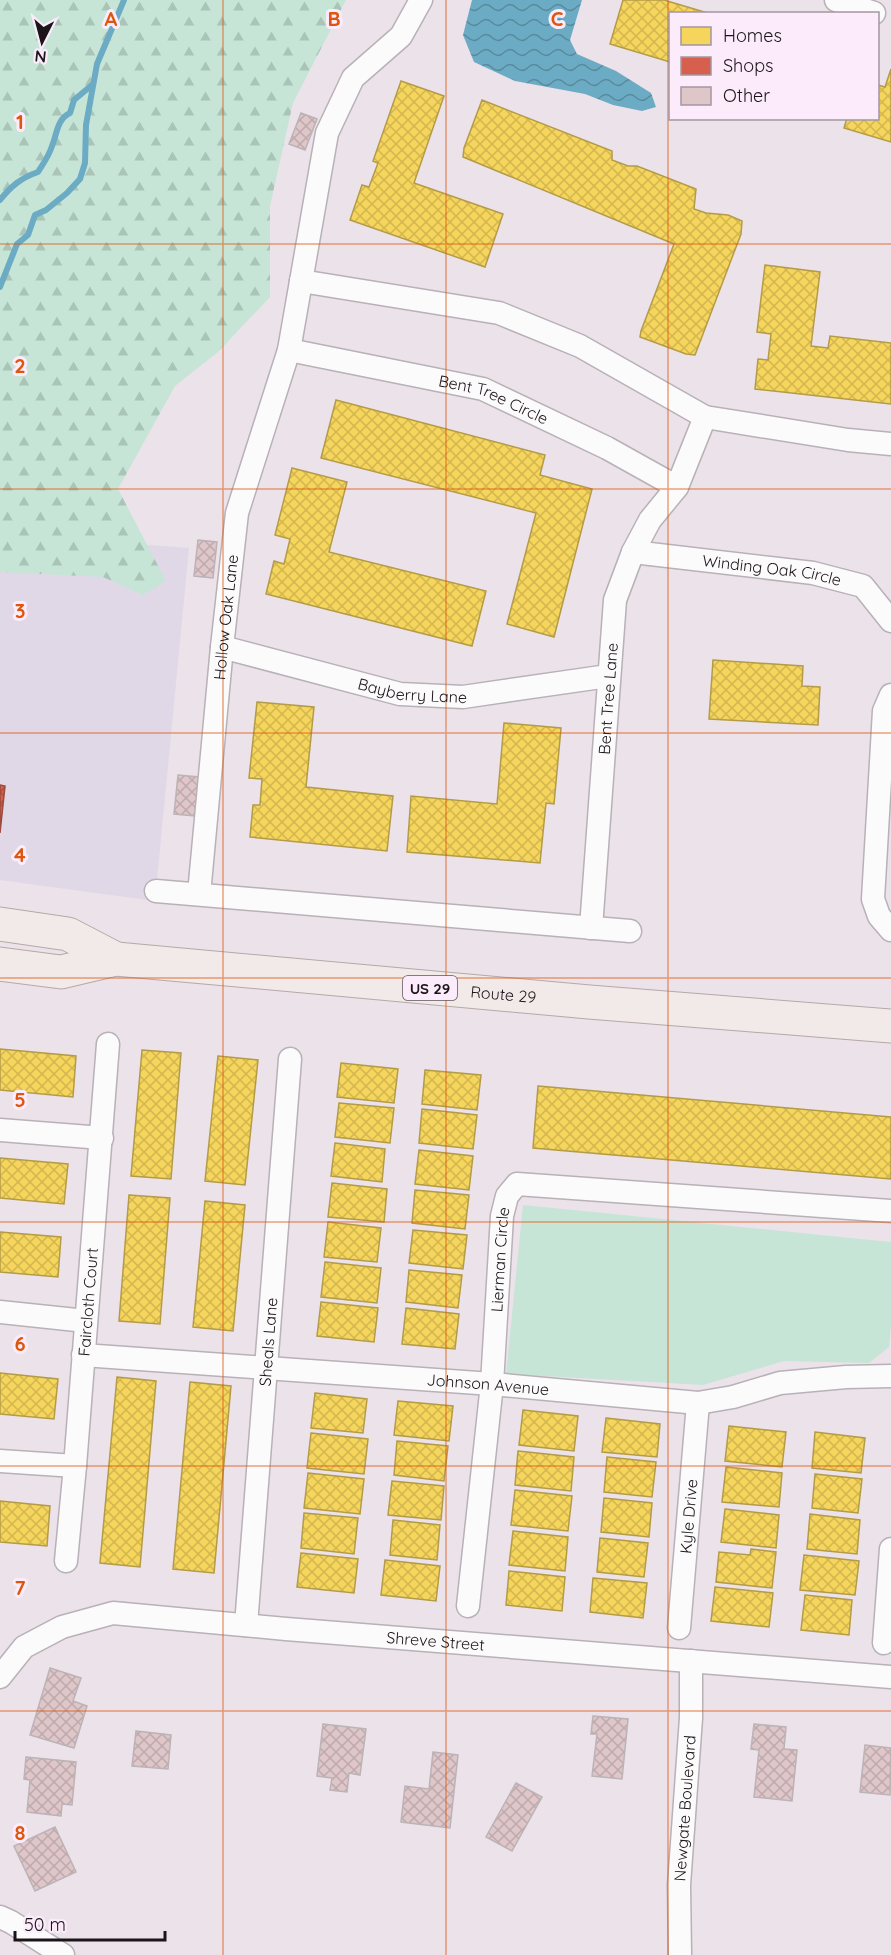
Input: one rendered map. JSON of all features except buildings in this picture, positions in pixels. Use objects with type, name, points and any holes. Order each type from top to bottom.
[{"type":"main road","name":"Route 29","points":[[0,924],[68,934],[116,959]]},
{"type":"main road","name":"Route 29","points":[[0,964],[61,972],[116,959],[578,1001],[891,1026]]},
{"type":"street","points":[[289,350],[327,133],[353,78],[401,36],[421,0]]},
{"type":"street","points":[[836,0],[871,12]]},
{"type":"street","points":[[301,281],[499,313],[580,346],[705,417],[848,440],[891,444]]},
{"type":"street","name":"Bent Tree Circle","points":[[289,350],[483,389],[607,448],[677,487]]},
{"type":"street","name":"Hollow Oak Lane","points":[[199,894],[237,513],[289,350]]},
{"type":"street","points":[[677,487],[705,417]]},
{"type":"street","name":"Bent Tree Lane","points":[[591,928],[615,600],[633,552],[650,520],[677,487]]},
{"type":"street","name":"Winding Oak Circle","points":[[633,552],[813,573],[863,586],[891,621]]},
{"type":"street","name":"Bayberry Lane","points":[[222,647],[400,694],[463,697],[608,676]]},
{"type":"street","points":[[891,695],[884,711],[873,899],[879,916],[891,930]]},
{"type":"street","points":[[156,891],[630,931]]},
{"type":"street","name":"Faircloth Court","points":[[66,1561],[108,1044]]},
{"type":"street","name":"Sheals Lane","points":[[246,1625],[290,1059]]},
{"type":"street","points":[[0,1130],[102,1138]]},
{"type":"street","name":"Lierman Circle","points":[[468,1605],[492,1384],[502,1216],[507,1196],[517,1184],[891,1211]]},
{"type":"street","points":[[0,1312],[86,1321]]},
{"type":"street","name":"Johnson Avenue","points":[[83,1355],[266,1370],[492,1384],[698,1403],[734,1397],[780,1383],[846,1377],[891,1376]]},
{"type":"street","name":"Kyle Drive","points":[[679,1628],[698,1403]]},
{"type":"street","points":[[0,1461],[75,1466]]},
{"type":"street","points":[[884,1643],[891,1549]]},
{"type":"street","name":"Shreve Street","points":[[0,1677],[24,1647],[62,1627],[113,1613],[891,1677]]},
{"type":"street","name":"Newgate Boulevard","points":[[680,1955],[679,1885],[691,1718],[691,1661]]},
{"type":"street","points":[[0,1917],[63,1955]]},
{"type":"shaded area","points":[[0,534],[189,548],[155,901],[0,880]]},
{"type":"green space","points":[[0,0],[346,0],[293,103],[270,206],[270,297],[218,352],[175,386],[118,489],[166,581],[143,595],[103,577],[0,572]]},
{"type":"green space","points":[[523,1205],[891,1242],[889,1347],[869,1363],[784,1361],[703,1385],[506,1374]]},
{"type":"water","points":[[472,0],[582,0],[570,40],[577,54],[616,71],[651,93],[656,107],[642,111],[613,105],[585,94],[515,81],[474,62],[463,35]]},
{"type":"waterway","points":[[0,287],[17,244],[28,235],[35,215],[46,210],[80,179],[85,163],[86,125],[97,64],[124,0]]},
{"type":"waterway","points":[[0,200],[17,183],[38,172],[49,153],[62,119],[70,113],[74,100],[92,85]]}]
